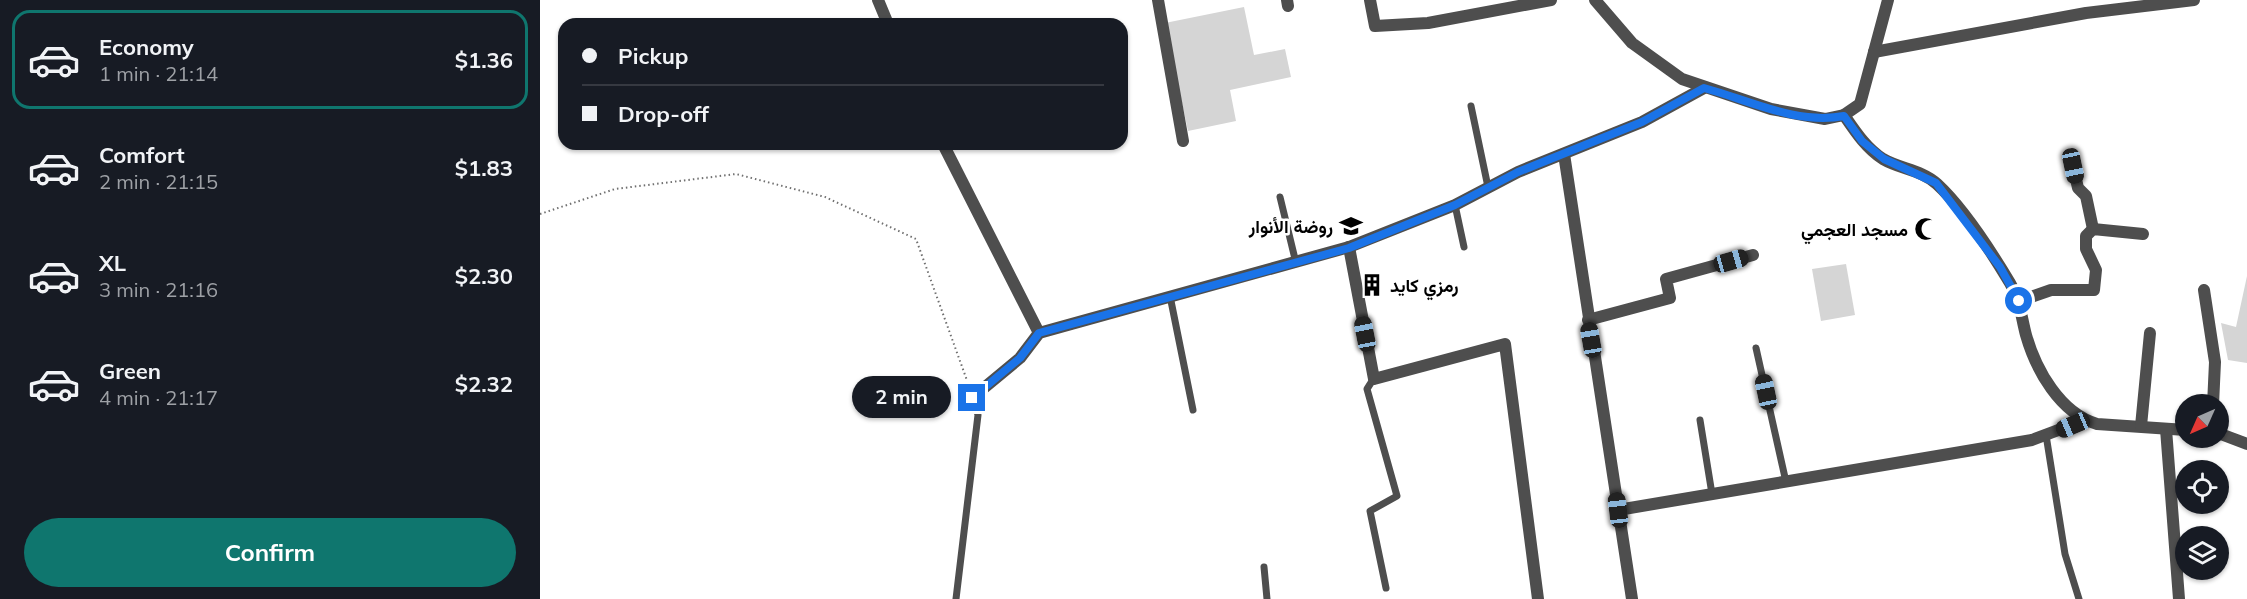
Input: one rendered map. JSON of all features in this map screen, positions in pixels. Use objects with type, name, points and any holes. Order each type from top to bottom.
[{"type":"street","points":[[878,0],[886,18]]},
{"type":"street","points":[[1158,0],[1183,141]]},
{"type":"street","points":[[1370,0],[1375,26],[1428,23],[1551,0]]},
{"type":"street","points":[[1595,0],[1632,43],[1682,79],[1770,109],[1825,119],[1844,116],[1860,104],[1888,0]]},
{"type":"street","points":[[1874,52],[2086,13],[2194,0]]},
{"type":"street","points":[[977,394],[1020,358],[1039,333],[1349,248],[1455,205],[1488,187],[1642,122],[1704,88]]},
{"type":"street","points":[[1844,116],[1862,141],[1884,159],[1936,183],[2000,267],[2019,301],[2025,333],[2040,371],[2056,394],[2085,420],[2097,424],[2175,429]]},
{"type":"street","points":[[946,150],[1039,333]]},
{"type":"street","points":[[1564,154],[1632,599]]},
{"type":"street","points":[[2073,166],[2078,188],[2086,196],[2093,229]]},
{"type":"street","points":[[2019,301],[2051,290],[2094,290],[2096,270],[2086,249],[2085,236],[2093,229],[2143,234]]},
{"type":"street","points":[[1349,248],[1374,378],[1505,344],[1538,599]]},
{"type":"street","points":[[1588,320],[1671,298],[1666,279],[1753,255]]},
{"type":"street","points":[[2204,290],[2215,362],[2214,394]]},
{"type":"street","points":[[2141,426],[2150,333]]},
{"type":"street","points":[[1618,510],[2046,435],[2085,420]]},
{"type":"street","points":[[2166,429],[2179,599]]},
{"type":"street","points":[[2229,437],[2247,444]]},
{"type":"lane","points":[[1471,106],[1488,187]]},
{"type":"lane","points":[[1280,197],[1296,263]]},
{"type":"lane","points":[[1455,205],[1464,247]]},
{"type":"lane","points":[[1170,296],[1193,410]]},
{"type":"lane","points":[[1756,348],[1786,482]]},
{"type":"lane","points":[[1374,378],[1366,389],[1397,496],[1370,511],[1386,588]]},
{"type":"lane","points":[[956,599],[978,415],[977,394]]},
{"type":"lane","points":[[1700,420],[1712,494]]},
{"type":"lane","points":[[2046,435],[2065,554],[2079,599]]},
{"type":"lane","points":[[1264,567],[1267,599]]},
{"type":"path","points":[[540,214],[615,189],[736,174],[825,197],[916,239],[977,394]]},
{"type":"shaded area","points":[[1244,7],[1254,55],[1285,49],[1291,77],[1230,90],[1236,121],[1188,131],[1165,23]]},
{"type":"shaded area","points":[[1846,264],[1855,315],[1821,321],[1812,269]]},
{"type":"shaded area","points":[[2247,276],[2247,363],[2228,360],[2221,323],[2236,327]]},
{"type":"place","name":"روضة الأنوار","points":[[1351,226]]},
{"type":"place","name":"مسجد العجمي","points":[[1926,229]]},
{"type":"place","name":"رمزي كايد","points":[[1372,285]]},
{"type":"route","points":[[972,398],[1020,358],[1039,333],[1349,248],[1455,205],[1518,172],[1642,122],[1704,88],[1770,109],[1805,116],[1825,119],[1844,116],[1862,141],[1884,159],[1936,183],[2000,267],[2019,301]]}]
